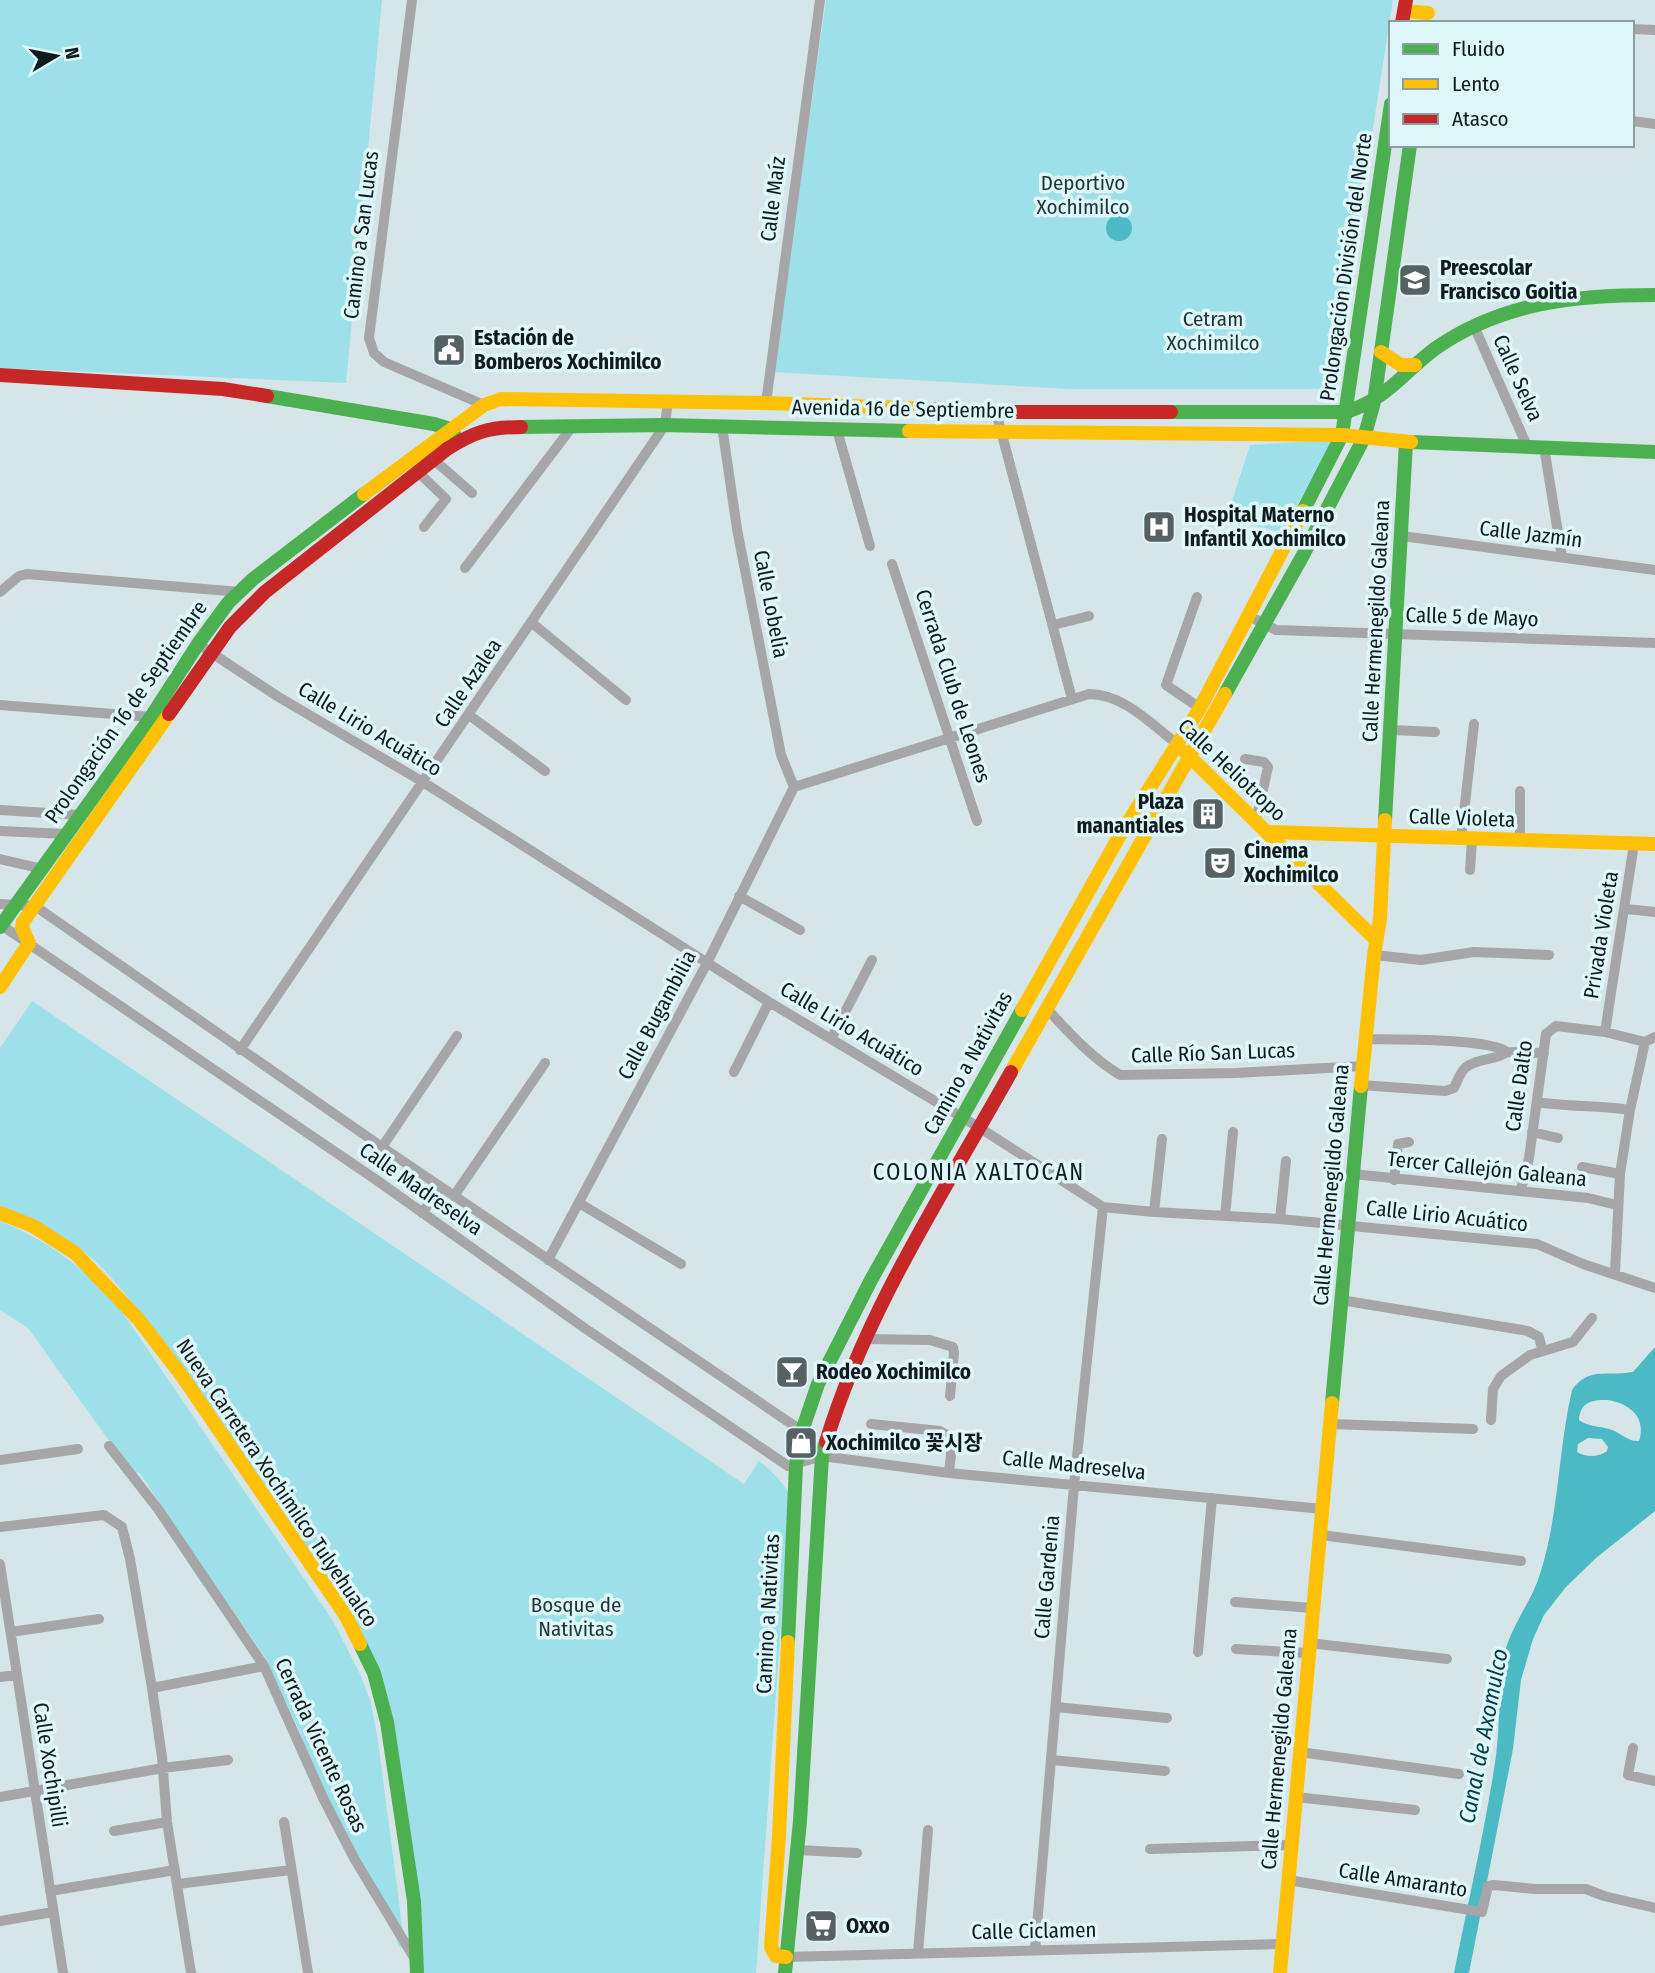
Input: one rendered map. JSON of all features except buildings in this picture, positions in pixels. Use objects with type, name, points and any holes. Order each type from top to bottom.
[{"type":"main road","points":[[1404,11],[1428,12]]},
{"type":"main road","name":"Prolongación División del Norte","points":[[1342,435],[1389,118]]},
{"type":"main road","points":[[1410,147],[1374,402],[1364,438],[1655,452]]},
{"type":"main road","points":[[1374,402],[1415,365],[1451,338],[1496,315],[1541,301],[1596,294],[1655,295]]},
{"type":"main road","points":[[1381,352],[1401,365],[1415,365]]},
{"type":"main road","points":[[0,375],[223,389],[434,424],[449,439]]},
{"type":"main road","name":"Avenida 16 de Septiembre","points":[[449,439],[484,405],[516,397],[996,412],[1346,412],[1374,402]]},
{"type":"main road","points":[[1119,431],[1120,412]]},
{"type":"main road","points":[[1192,432],[1194,413]]},
{"type":"main road","name":"Avenida 16 de Septiembre","points":[[449,439],[503,427],[665,425],[837,430],[1192,432],[1342,435],[1364,438]]},
{"type":"main road","name":"Camino a Nativitas","points":[[786,1956],[776,1956],[771,1947],[779,1836],[796,1465],[802,1431],[818,1384],[878,1268],[1120,835],[1200,708],[1342,435]]},
{"type":"main road","name":"Camino a Nativitas","points":[[785,1973],[797,1850],[822,1456],[839,1397],[865,1339],[910,1252],[1264,626],[1364,438]]},
{"type":"main road","name":"Prolongación 16 de Septiembre","points":[[29,943],[22,928],[23,922],[211,653],[252,603],[419,473],[449,439]]},
{"type":"main road","name":"Prolongación 16 de Septiembre","points":[[1,926],[152,717],[216,616],[240,592],[311,533],[449,439]]},
{"type":"main road","name":"Calle Hermenegildo Galeana","points":[[1280,1973],[1365,1039],[1380,919],[1398,634],[1406,442]]},
{"type":"main road","points":[[1285,548],[1301,557]]},
{"type":"main road","name":"Calle Heliotropo","points":[[1176,743],[1376,940]]},
{"type":"main road","name":"Calle Violeta","points":[[1268,832],[1655,844]]},
{"type":"main road","points":[[0,986],[29,943]]},
{"type":"main road","name":"Nueva Carretera Xochimilco Tulyehualco","points":[[0,1213],[33,1226],[75,1253],[139,1320],[182,1376],[346,1616],[374,1673],[387,1722],[414,1901],[418,1968]]},
{"type":"street","name":"Camino a San Lucas","points":[[412,0],[369,338],[374,352],[384,362],[484,405]]},
{"type":"street","name":"Calle Maíz","points":[[766,403],[820,0]]},
{"type":"street","points":[[1634,29],[1655,30]]},
{"type":"street","points":[[1634,121],[1655,124]]},
{"type":"street","name":"Calle Selva","points":[[1474,326],[1527,446]]},
{"type":"street","name":"Calle Azalea","points":[[240,1050],[665,425],[668,401]]},
{"type":"street","points":[[996,412],[1072,699]]},
{"type":"street","name":"Calle Lobelia","points":[[722,426],[737,529],[781,755],[793,786]]},
{"type":"street","points":[[465,568],[572,427]]},
{"type":"street","points":[[837,430],[870,547]]},
{"type":"street","name":"Calle Selva","points":[[1545,447],[1562,557]]},
{"type":"street","points":[[433,460],[472,493]]},
{"type":"street","points":[[419,473],[446,499],[424,527]]},
{"type":"street","name":"Calle Jazmín","points":[[1402,536],[1655,570]]},
{"type":"street","name":"Cerrada Club de Leones","points":[[892,564],[977,821]]},
{"type":"street","points":[[0,592],[19,576],[27,574],[240,592]]},
{"type":"street","points":[[1197,597],[1166,685],[1200,708]]},
{"type":"street","points":[[1053,625],[1089,616]]},
{"type":"street","name":"Calle 5 de Mayo","points":[[1249,616],[1276,630],[1655,643]]},
{"type":"street","points":[[532,623],[626,700]]},
{"type":"street","name":"Calle Lirio Acuático","points":[[198,644],[277,696],[423,782],[769,1002],[980,1128],[1103,1207],[1280,1219],[1537,1244],[1583,1264],[1655,1288]]},
{"type":"street","name":"Calle Heliotropo","points":[[793,786],[1089,694],[1103,694],[1124,704],[1176,743]]},
{"type":"street","points":[[0,705],[152,717]]},
{"type":"street","points":[[469,715],[545,771]]},
{"type":"street","points":[[1470,870],[1466,840],[1474,724]]},
{"type":"street","points":[[1392,730],[1435,732]]},
{"type":"street","points":[[1245,758],[1264,762],[1268,767],[1256,821]]},
{"type":"street","name":"Calle Bugambilia","points":[[548,1260],[707,963],[793,786]]},
{"type":"street","points":[[1520,791],[1520,841]]},
{"type":"street","points":[[0,810],[80,815]]},
{"type":"street","points":[[0,831],[66,834]]},
{"type":"street","name":"Privada Violeta","points":[[1605,1032],[1634,844]]},
{"type":"street","points":[[0,859],[43,869]]},
{"type":"street","points":[[739,896],[800,930]]},
{"type":"street","points":[[0,904],[35,906]]},
{"type":"street","name":"Calle Madreselva","points":[[35,906],[240,1050],[802,1431],[822,1456]]},
{"type":"street","points":[[1626,909],[1655,912]]},
{"type":"street","name":"Calle Madreselva","points":[[1,926],[788,1466],[822,1456],[949,1473],[1323,1508]]},
{"type":"street","points":[[1374,955],[1421,960],[1474,952],[1549,955]]},
{"type":"street","points":[[831,1039],[872,960]]},
{"type":"street","points":[[734,1072],[769,1002]]},
{"type":"street","name":"Calle Río San Lucas","points":[[1048,1010],[1095,1057],[1120,1075],[1224,1074],[1363,1066]]},
{"type":"street","name":"Calle Dalto","points":[[1521,1191],[1546,1034],[1556,1026],[1605,1032]]},
{"type":"street","points":[[1605,1032],[1645,1042],[1655,1037]]},
{"type":"street","points":[[382,1147],[457,1036]]},
{"type":"street","points":[[1365,1039],[1490,1046],[1502,1048],[1507,1052],[1544,1053]]},
{"type":"street","points":[[1615,1273],[1620,1174],[1629,1110],[1645,1042]]},
{"type":"street","points":[[1361,1085],[1445,1091],[1454,1088],[1464,1068],[1507,1052]]},
{"type":"street","points":[[454,1196],[545,1063]]},
{"type":"street","points":[[1537,1102],[1629,1110]]},
{"type":"street","points":[[1226,1216],[1233,1132]]},
{"type":"street","points":[[1532,1132],[1558,1138]]},
{"type":"street","points":[[1154,1212],[1162,1139]]},
{"type":"street","points":[[1394,1180],[1398,1144],[1409,1142]]},
{"type":"street","points":[[1280,1219],[1286,1161]]},
{"type":"street","points":[[1582,1167],[1620,1174]]},
{"type":"street","name":"Tercer Callejón Galeana","points":[[1353,1174],[1588,1198],[1617,1205]]},
{"type":"street","points":[[422,1213],[441,1187]]},
{"type":"street","points":[[579,1203],[681,1264]]},
{"type":"street","name":"Calle Gardenia","points":[[1035,1950],[1074,1485],[1103,1207]]},
{"type":"street","points":[[1341,1300],[1528,1331],[1539,1337],[1542,1349]]},
{"type":"street","points":[[1491,1420],[1493,1389],[1500,1376],[1530,1354],[1573,1342],[1592,1318]]},
{"type":"street","points":[[865,1339],[930,1340],[953,1347],[950,1396]]},
{"type":"street","points":[[871,1424],[947,1434],[951,1438],[949,1473]]},
{"type":"street","points":[[1331,1424],[1473,1429]]},
{"type":"street","name":"Cerrada Vicente Rosas","points":[[109,1446],[158,1508],[264,1666],[324,1800],[355,1860],[418,1968]]},
{"type":"street","points":[[0,1460],[78,1449]]},
{"type":"street","points":[[1198,1652],[1212,1498]]},
{"type":"street","points":[[0,1527],[104,1515],[122,1527],[152,1688],[167,1822],[191,1973]]},
{"type":"street","points":[[1321,1535],[1521,1561]]},
{"type":"street","name":"Calle Xochipilli","points":[[0,1563],[63,1973]]},
{"type":"street","points":[[1235,1602],[1312,1608]]},
{"type":"street","points":[[11,1632],[99,1619]]},
{"type":"street","points":[[1236,1649],[1309,1648],[1447,1659]]},
{"type":"street","points":[[152,1688],[264,1666]]},
{"type":"street","points":[[0,1677],[17,1675]]},
{"type":"street","points":[[1056,1707],[1167,1718]]},
{"type":"street","points":[[1633,1748],[1629,1775],[1655,1781]]},
{"type":"street","points":[[1300,1752],[1459,1774]]},
{"type":"street","points":[[0,1797],[163,1768],[228,1760]]},
{"type":"street","points":[[1052,1760],[1165,1771]]},
{"type":"street","points":[[1296,1797],[1415,1810]]},
{"type":"street","points":[[114,1831],[167,1822]]},
{"type":"street","points":[[284,1822],[308,1973]]},
{"type":"street","points":[[918,1953],[928,1830]]},
{"type":"street","points":[[1150,1849],[1292,1845]]},
{"type":"street","points":[[797,1850],[857,1853]]},
{"type":"street","points":[[50,1891],[175,1870]]},
{"type":"street","points":[[178,1884],[291,1870]]},
{"type":"street","name":"Calle Amaranto","points":[[1289,1880],[1481,1912],[1484,1912],[1488,1886],[1494,1885],[1535,1889],[1586,1889],[1655,1909]]},
{"type":"street","points":[[0,1921],[53,1912]]},
{"type":"street","name":"Calle Ciclamen","points":[[786,1956],[1283,1944]]},
{"type":"green space","points":[[0,0],[382,0],[346,383],[0,368]]},
{"type":"green space","name":"Deportivo Xochimilco","points":[[826,0],[1393,0],[1332,389],[1069,389],[773,372]]},
{"type":"green space","points":[[1334,440],[1282,532],[1226,520],[1250,445]]},
{"type":"green space","name":"Bosque de Nativitas","points":[[32,1001],[744,1484],[759,1461],[784,1486],[790,1496],[756,1973],[422,1973],[373,1665],[153,1333],[125,1295],[105,1271],[82,1250],[44,1227],[0,1207],[0,1048]]},
{"type":"green space","points":[[0,1221],[65,1257],[93,1280],[120,1309],[333,1621],[361,1676],[371,1703],[405,1948],[399,1947],[396,1936],[347,1855],[317,1790],[300,1732],[265,1657],[212,1581],[203,1586],[159,1518],[166,1513],[140,1473],[135,1472],[110,1442],[28,1328],[0,1310]]},
{"type":"shaded area","points":[[1119,215],[1128,219],[1132,228],[1128,237],[1119,241],[1110,237],[1106,228],[1110,219]]},
{"type":"shaded area","points":[[1655,1347],[1655,1511],[1596,1558],[1566,1587],[1544,1615],[1533,1639],[1521,1680],[1513,1749],[1469,1973],[1454,1973],[1495,1763],[1505,1652],[1536,1584],[1546,1552],[1572,1390],[1592,1375],[1633,1372]],"holes":[[[1607,1400],[1629,1408],[1638,1418],[1641,1432],[1639,1441],[1579,1420],[1582,1409],[1588,1403]],[[1588,1438],[1602,1439],[1608,1447],[1607,1451],[1592,1456],[1577,1452],[1578,1444]]]},
{"type":"traffic: fast","points":[[1303,511],[1342,435],[1389,118]]},
{"type":"traffic: fast","points":[[1225,694],[1302,557],[1364,438],[1374,402],[1410,147]]},
{"type":"traffic: fast","points":[[1171,412],[1346,412],[1373,400],[1436,348],[1487,320],[1541,304],[1597,297],[1655,295]]},
{"type":"traffic: fast","points":[[267,396],[434,424],[450,429],[454,434]]},
{"type":"traffic: fast","points":[[521,427],[665,425],[909,431]]},
{"type":"traffic: fast","points":[[1385,820],[1406,442]]},
{"type":"traffic: fast","points":[[1411,442],[1655,452]]},
{"type":"traffic: fast","points":[[0,927],[151,717],[228,603],[253,579],[364,494]]},
{"type":"traffic: fast","points":[[788,1642],[796,1465],[802,1431],[818,1384],[871,1280],[1022,1010]]},
{"type":"traffic: fast","points":[[1332,1403],[1361,1086]]},
{"type":"traffic: fast","points":[[785,1973],[800,1821],[822,1456],[826,1442]]},
{"type":"traffic: fast","points":[[360,1644],[374,1673],[387,1722],[414,1901],[417,1973]]},
{"type":"traffic: slow","points":[[1404,11],[1428,13]]},
{"type":"traffic: slow","points":[[1381,352],[1401,365],[1415,365]]},
{"type":"traffic: slow","points":[[364,494],[484,405],[501,399],[766,403],[932,409]]},
{"type":"traffic: slow","points":[[909,431],[1342,435],[1411,442]]},
{"type":"traffic: slow","points":[[1022,1010],[1120,835],[1200,708],[1303,511]]},
{"type":"traffic: slow","points":[[1011,1072],[1225,694]]},
{"type":"traffic: slow","points":[[0,987],[29,943],[22,928],[23,922],[169,714]]},
{"type":"traffic: slow","points":[[1185,752],[1376,940]]},
{"type":"traffic: slow","points":[[1361,1086],[1380,919],[1385,820]]},
{"type":"traffic: slow","points":[[1268,832],[1655,844]]},
{"type":"traffic: slow","points":[[0,1213],[33,1226],[75,1253],[139,1320],[182,1376],[346,1616],[360,1644]]},
{"type":"traffic: slow","points":[[1280,1973],[1332,1403]]},
{"type":"traffic: slow","points":[[786,1957],[776,1956],[771,1947],[788,1642]]},
{"type":"traffic: jam","points":[[1402,21],[1406,0]]},
{"type":"traffic: jam","points":[[0,375],[223,389],[267,396]]},
{"type":"traffic: jam","points":[[932,409],[996,412],[1171,412]]},
{"type":"traffic: jam","points":[[169,714],[230,627],[265,592],[447,449],[482,432],[521,427]]},
{"type":"traffic: jam","points":[[826,1442],[862,1345],[884,1299],[1011,1072]]},
{"type":"place","name":"Preescolar Francisco Goitia","points":[[1415,280]]},
{"type":"place","name":"Estación de Bomberos Xochimilco","points":[[449,350]]},
{"type":"place","name":"Hospital Materno Infantil Xochimilco","points":[[1159,527]]},
{"type":"place","name":"Plaza manantiales","points":[[1208,814]]},
{"type":"place","name":"Cinema Xochimilco","points":[[1220,863]]},
{"type":"place","name":"Rodeo Xochimilco","points":[[792,1372]]},
{"type":"place","name":"Xochimilco 꽃시장","points":[[801,1443]]},
{"type":"place","name":"Oxxo","points":[[821,1926]]},
{"type":"district","name":"COLONIA XALTOCAN","points":[[979,1172]]},
{"type":"park label","name":"Cetram Xochimilco","points":[[1213,331]]},
{"type":"water label","name":"Canal de Axomulco","points":[[1483,1736]]}]
